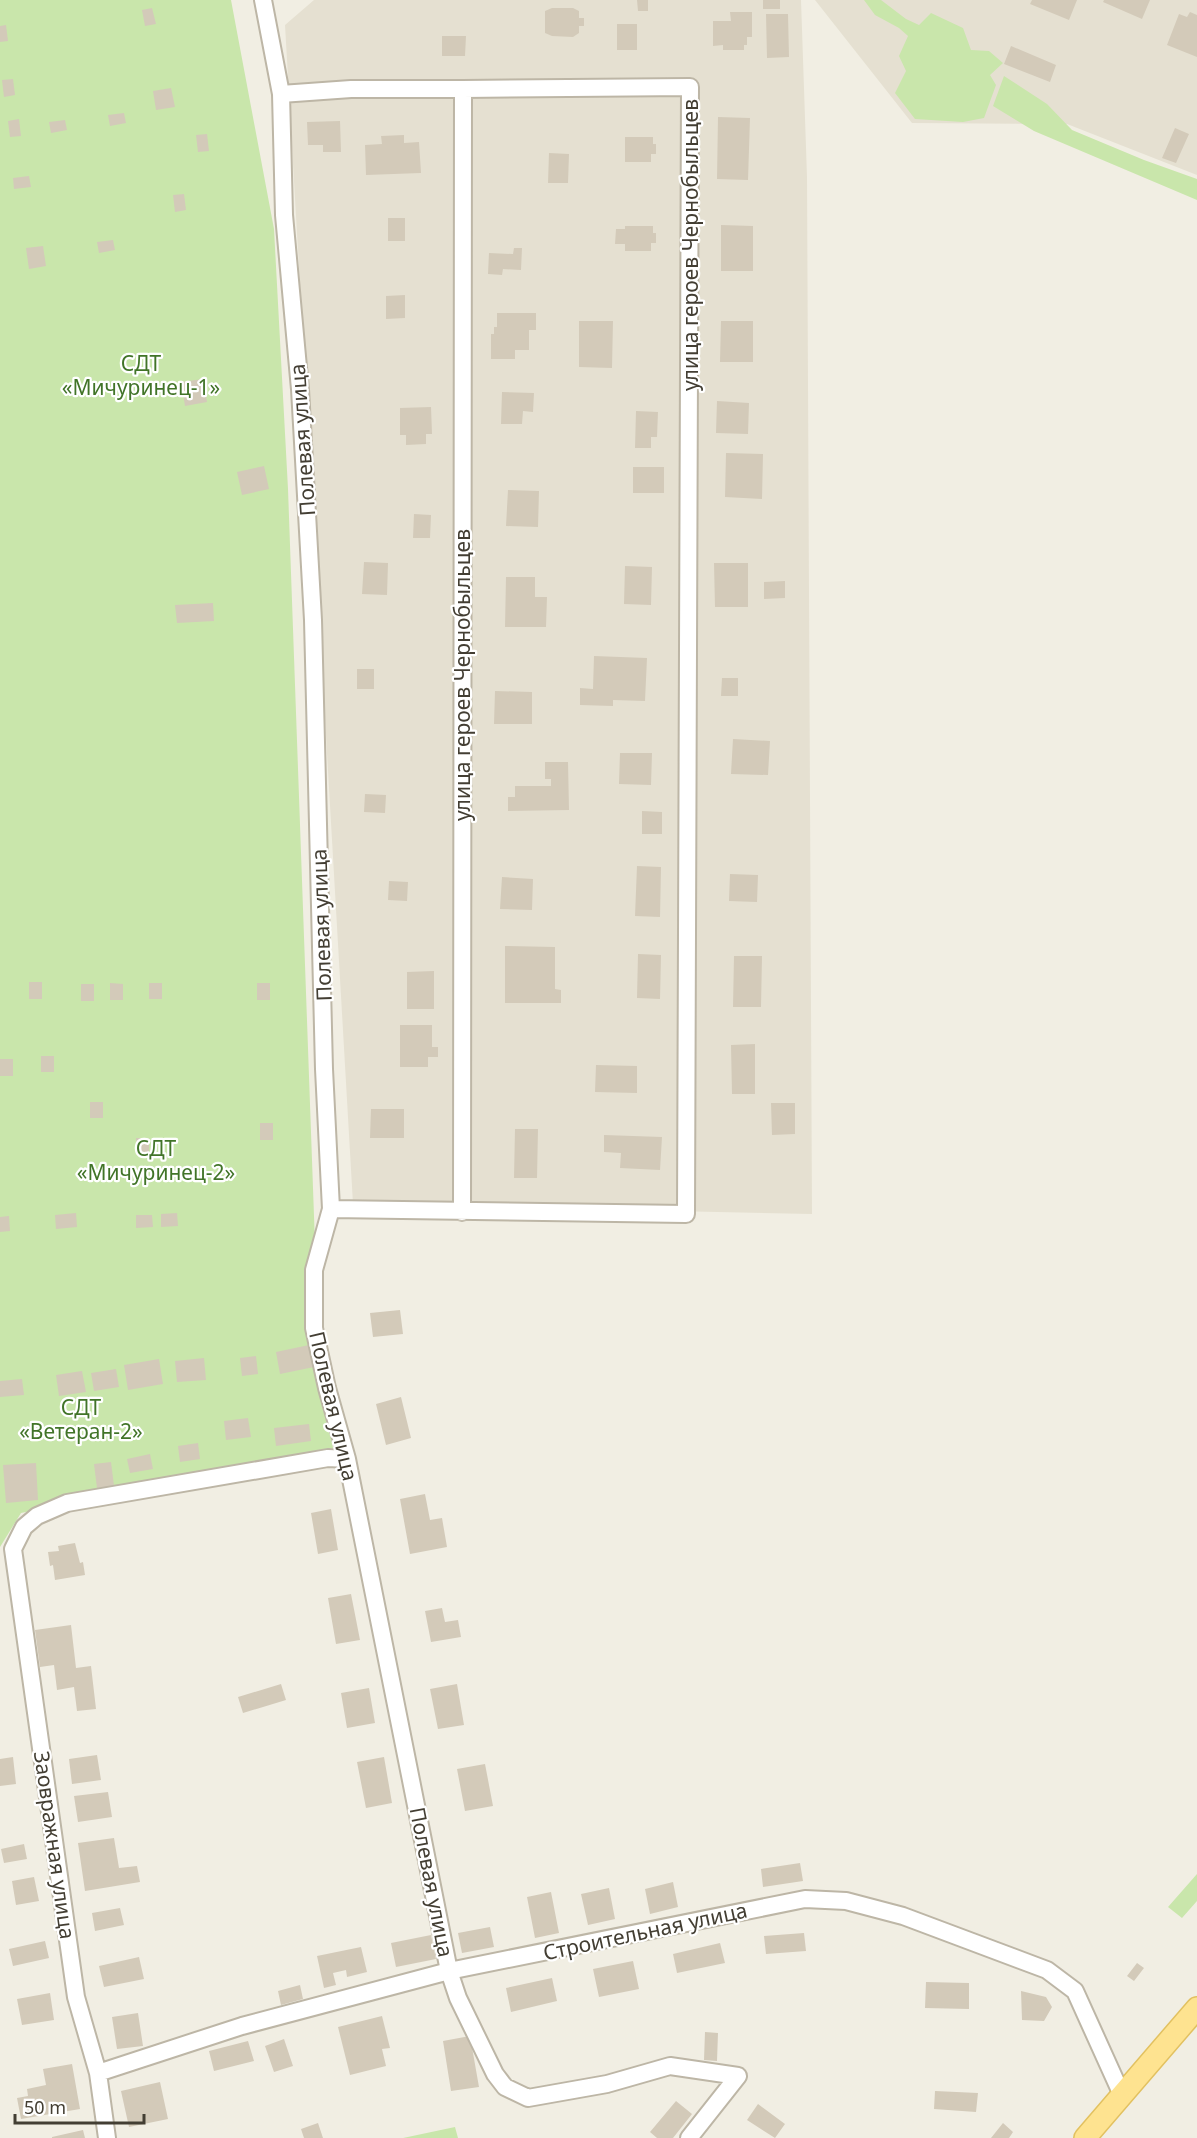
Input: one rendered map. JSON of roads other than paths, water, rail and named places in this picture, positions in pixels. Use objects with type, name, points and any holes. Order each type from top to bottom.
[{"type":"main road","points":[[1085,2138],[1197,2008]]},
{"type":"street","name":"Полевая улица","points":[[263,0],[281,94],[284,215],[300,389],[313,620],[324,1069],[331,1209],[314,1270],[314,1328],[327,1388],[347,1459],[449,1971],[458,1998],[495,2074],[505,2087],[528,2098],[607,2084],[670,2066],[738,2076],[689,2138]]},
{"type":"street","name":"улица героев Чернобыльцев","points":[[690,87],[686,1214],[462,1212],[463,89],[690,87]]},
{"type":"street","points":[[281,94],[351,89],[463,89]]},
{"type":"street","points":[[331,1209],[462,1212]]},
{"type":"street","name":"Заовражная улица","points":[[107,2138],[98,2073],[76,1997],[13,1549],[24,1527],[37,1516],[67,1503],[328,1458],[347,1459]]},
{"type":"street","name":"Строительная улица","points":[[98,2073],[242,2026],[449,1971],[805,1899],[846,1901],[903,1916],[1047,1970],[1075,1991],[1122,2095]]},
{"type":"park label","name":"СДТ «Мичуринец-1»","points":[[141,375]]},
{"type":"park label","name":"СДТ «Мичуринец-2»","points":[[156,1160]]},
{"type":"park label","name":"СДТ «Ветеран-2»","points":[[81,1419]]}]
